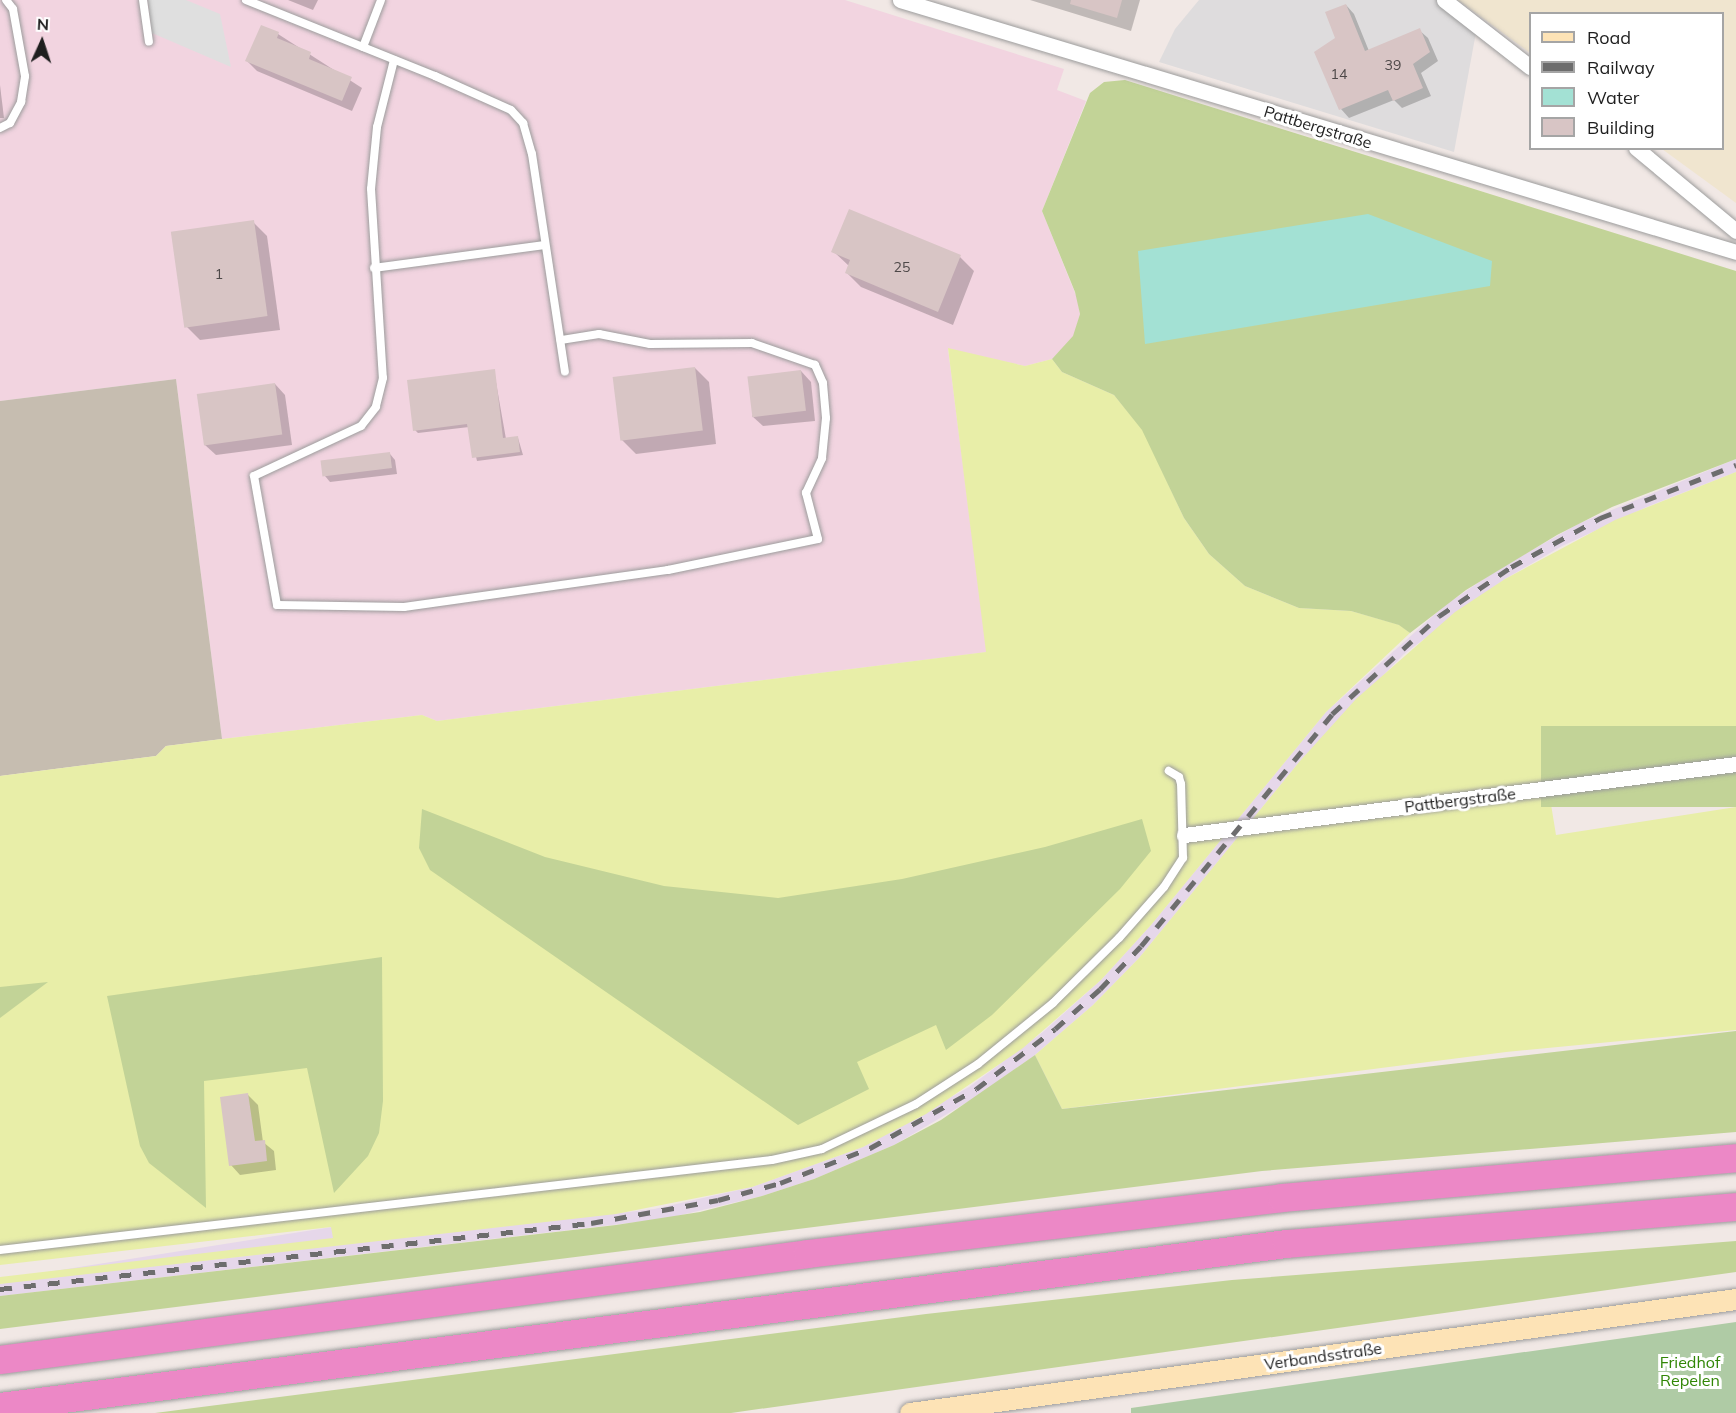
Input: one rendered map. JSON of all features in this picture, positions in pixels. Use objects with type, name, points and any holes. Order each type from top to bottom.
[{"type":"highway","points":[[0,1360],[808,1254],[1282,1198],[1736,1158]]},
{"type":"highway","points":[[0,1407],[1287,1244],[1736,1207]]},
{"type":"main road","name":"Verbandsstraße","points":[[910,1413],[1736,1299]]},
{"type":"street","name":"Pattbergstraße","points":[[900,0],[1736,252]]},
{"type":"street","points":[[1444,0],[1529,66]]},
{"type":"street","points":[[1638,150],[1736,231]]},
{"type":"street","name":"Pattbergstraße","points":[[1184,835],[1736,764]]},
{"type":"lane","points":[[0,128],[10,123],[21,102],[25,76],[13,9],[6,0]]},
{"type":"lane","points":[[143,0],[149,42]]},
{"type":"lane","points":[[246,0],[511,110],[523,123],[532,154],[565,372]]},
{"type":"lane","points":[[363,47],[381,0]]},
{"type":"lane","points":[[394,60],[377,127],[373,168],[374,268],[383,378],[376,407],[360,426],[254,476],[277,604],[404,607],[668,570],[818,538],[806,494],[822,458],[825,418],[823,383],[815,365],[752,343],[650,344],[599,334],[560,340]]},
{"type":"lane","points":[[374,268],[544,244]]},
{"type":"lane","points":[[0,1250],[772,1160],[822,1149],[916,1104],[978,1064],[1053,1003],[1119,938],[1179,868],[1184,835],[1181,784],[1179,777],[1169,771]]},
{"type":"shaded area","points":[[0,0],[845,0],[1064,69],[1057,90],[1086,101],[1042,211],[1077,298],[1080,314],[1074,336],[1052,359],[1025,366],[948,349],[987,652],[437,721],[422,715],[222,739],[176,379],[0,401]]},
{"type":"shaded area","points":[[148,0],[186,0],[220,14],[231,67],[152,33]]},
{"type":"shaded area","points":[[1199,0],[1457,0],[1477,27],[1454,152],[1159,62],[1175,29]]},
{"type":"shaded area","points":[[1458,0],[1736,0],[1736,203],[1663,150],[1724,150],[1724,12],[1529,12],[1529,52]]},
{"type":"shaded area","points":[[176,379],[222,739],[166,746],[156,756],[0,776],[0,401]]},
{"type":"shaded area","points":[[1736,459],[1736,472],[1649,506],[1562,546],[1505,579],[1404,654],[1300,761],[1139,958],[1093,1005],[1035,1055],[976,1097],[894,1145],[814,1179],[762,1196],[664,1219],[0,1296],[0,1284],[654,1209],[752,1187],[863,1147],[969,1087],[1043,1032],[1101,980],[1151,925],[1326,712],[1444,606],[1500,568],[1580,523]]},
{"type":"shaded area","points":[[332,1227],[334,1239],[4,1291],[2,1279]]},
{"type":"green space","points":[[1125,80],[1736,271],[1736,459],[1612,507],[1557,535],[1466,590],[1410,633],[1399,625],[1351,611],[1299,608],[1245,586],[1209,554],[1184,518],[1142,430],[1114,395],[1062,372],[1052,359],[1073,336],[1080,314],[1075,292],[1042,211],[1090,93],[1104,82]]},
{"type":"green space","points":[[948,348],[1025,366],[1052,359],[1062,372],[1114,395],[1143,430],[1184,518],[1209,554],[1245,586],[1299,608],[1351,611],[1400,625],[1410,633],[1326,712],[1151,925],[1101,980],[1023,1048],[926,1114],[863,1147],[752,1187],[616,1214],[0,1284],[0,1277],[333,1238],[331,1227],[0,1265],[0,776],[156,756],[166,746],[422,715],[437,721],[986,652]]},
{"type":"green space","points":[[1736,472],[1736,726],[1543,755],[1556,835],[1736,807],[1736,1030],[1506,1052],[1062,1109],[1035,1055],[1093,1005],[1139,958],[1300,761],[1356,699],[1455,612],[1505,579],[1615,520]]},
{"type":"green space","points":[[1541,726],[1736,726],[1736,807],[1541,807]]},
{"type":"green space","points":[[422,809],[545,857],[664,886],[778,898],[902,879],[1045,847],[1142,819],[1151,851],[1120,889],[992,1015],[946,1050],[936,1025],[857,1062],[869,1089],[798,1125],[430,870],[419,848]]},
{"type":"green space","points":[[382,957],[383,1101],[379,1133],[368,1156],[334,1193],[307,1068],[204,1081],[206,1208],[149,1163],[140,1146],[107,996]]},
{"type":"green space","points":[[48,982],[0,1018],[0,987]]},
{"type":"green space","points":[[1736,1031],[1736,1132],[1262,1171],[0,1329],[0,1296],[616,1225],[700,1212],[762,1196],[814,1179],[894,1145],[941,1120],[1035,1055],[1062,1109]]},
{"type":"green space","points":[[1736,1241],[1736,1272],[731,1413],[155,1413],[926,1314],[1232,1280]]},
{"type":"green space","name":"Friedhof Repelen","points":[[1736,1322],[1736,1413],[1131,1413],[1131,1408]]},
{"type":"water","points":[[1368,214],[1492,261],[1490,286],[1145,344],[1138,251]]},
{"type":"building","points":[[1071,0],[1122,0],[1117,18],[1070,4]]},
{"type":"building","points":[[1346,4],[1365,51],[1420,28],[1430,52],[1413,64],[1423,88],[1393,101],[1388,90],[1339,110],[1314,52],[1335,38],[1325,12]]},
{"type":"building","points":[[261,25],[279,32],[277,38],[311,52],[309,59],[352,77],[342,101],[245,61]]},
{"type":"building","points":[[849,209],[961,255],[938,312],[845,273],[850,260],[831,252]]},
{"type":"building","points":[[254,220],[267,316],[184,328],[171,232]]},
{"type":"building","points":[[695,367],[703,431],[620,441],[613,377]]},
{"type":"building","points":[[495,369],[503,438],[518,436],[520,452],[472,458],[467,424],[413,431],[407,380]]},
{"type":"building","points":[[801,370],[806,411],[752,417],[747,377]]},
{"type":"building","points":[[275,383],[282,434],[204,445],[197,394]]},
{"type":"building","points":[[390,452],[392,468],[322,476],[321,461]]},
{"type":"building","points":[[248,1093],[255,1141],[265,1140],[267,1161],[229,1166],[220,1097]]},
{"type":"railway","points":[[0,1289],[591,1223],[718,1200],[780,1183],[870,1148],[976,1089],[1055,1029],[1100,989],[1141,946],[1332,714],[1439,616],[1511,567],[1600,518],[1736,465]]}]
